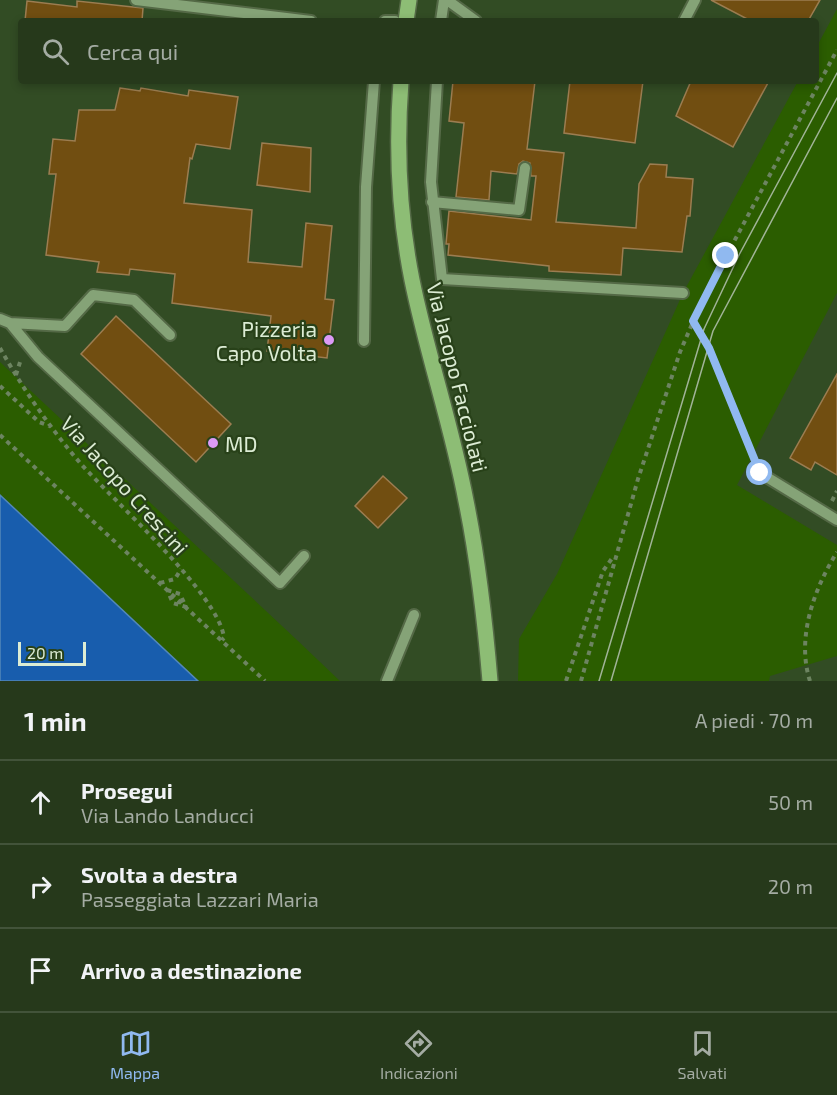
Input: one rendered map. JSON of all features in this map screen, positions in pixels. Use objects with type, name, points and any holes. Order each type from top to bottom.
[{"type":"main road","points":[[406,18],[409,0]]},
{"type":"main road","name":"Via Jacopo Facciolati","points":[[401,84],[398,115],[400,184],[409,259],[426,341],[467,501],[479,575],[490,681]]},
{"type":"street","points":[[136,0],[286,18]]},
{"type":"street","points":[[442,18],[445,0],[472,18]]},
{"type":"street","points":[[686,18],[695,0]]},
{"type":"street","points":[[364,341],[366,187],[374,84]]},
{"type":"street","name":"Via Jacopo Facciolati","points":[[437,84],[432,202],[442,279],[683,293]]},
{"type":"street","points":[[432,202],[519,210],[525,168]]},
{"type":"street","points":[[5,321],[43,327],[65,326],[93,295],[134,300],[170,335]]},
{"type":"street","points":[[5,321],[38,357],[280,583],[304,556]]},
{"type":"street","points":[[760,473],[837,520]]},
{"type":"street","points":[[387,681],[414,615]]},
{"type":"path","points":[[819,83],[837,50]]},
{"type":"path","points":[[581,681],[615,554],[673,372],[693,321],[819,84]]},
{"type":"path","points":[[693,321],[709,348],[760,473]]},
{"type":"path","name":"Via Jacopo Crescini","points":[[0,348],[50,426],[80,463],[181,568],[223,625],[224,638],[222,640]]},
{"type":"path","points":[[0,386],[39,423],[50,426]]},
{"type":"path","points":[[0,435],[265,681]]},
{"type":"path","points":[[810,681],[805,665],[808,618],[837,552]]},
{"type":"path","points":[[566,681],[603,571],[615,554]]},
{"type":"path","points":[[160,584],[175,579],[181,568]]},
{"type":"green space","points":[[837,9],[837,293],[737,485],[837,545],[837,656],[770,676],[769,681],[518,681],[519,639],[557,574],[683,293],[796,84],[819,84],[819,42]]},
{"type":"green space","points":[[0,362],[297,640],[340,681],[0,681]]},
{"type":"water","points":[[0,495],[16,510],[198,681],[0,681]]},
{"type":"building","points":[[711,0],[820,0],[810,18],[745,18]]},
{"type":"building","points":[[27,1],[77,7],[77,1],[143,8],[142,18],[25,18]]},
{"type":"building","points":[[453,84],[535,84],[527,149],[564,153],[556,222],[636,228],[639,184],[650,164],[667,165],[666,177],[693,179],[690,216],[687,216],[682,252],[623,248],[621,275],[549,271],[549,266],[448,255],[449,244],[446,244],[449,211],[531,220],[536,176],[531,176],[530,163],[523,161],[519,164],[517,174],[491,171],[489,200],[456,197],[464,123],[449,121]]},
{"type":"building","points":[[570,84],[643,84],[635,143],[564,133]]},
{"type":"building","points":[[690,84],[767,84],[733,147],[676,116]]},
{"type":"building","points":[[120,88],[140,91],[141,88],[188,96],[189,90],[238,97],[230,149],[196,144],[192,159],[190,158],[184,203],[252,210],[248,262],[302,267],[306,223],[332,226],[325,299],[334,300],[327,358],[267,351],[271,316],[172,303],[175,274],[130,269],[129,275],[97,272],[99,262],[46,255],[56,174],[49,174],[53,139],[75,141],[79,110],[115,110]]},
{"type":"building","points":[[262,143],[311,148],[310,192],[257,185]]},
{"type":"building","points":[[116,316],[231,424],[196,462],[81,354]]},
{"type":"building","points":[[837,374],[837,475],[815,462],[811,470],[790,458]]},
{"type":"building","points":[[383,476],[407,498],[378,528],[355,506]]},
{"type":"tram line","points":[[599,681],[704,329],[739,255],[837,73]]},
{"type":"tram line","points":[[611,681],[713,331],[837,98]]},
{"type":"place","name":"Pizzeria Capo Volta","points":[[329,340]]},
{"type":"place","name":"MD","points":[[213,443]]},
{"type":"route","points":[[726,256],[693,321],[709,348],[760,473]]}]
